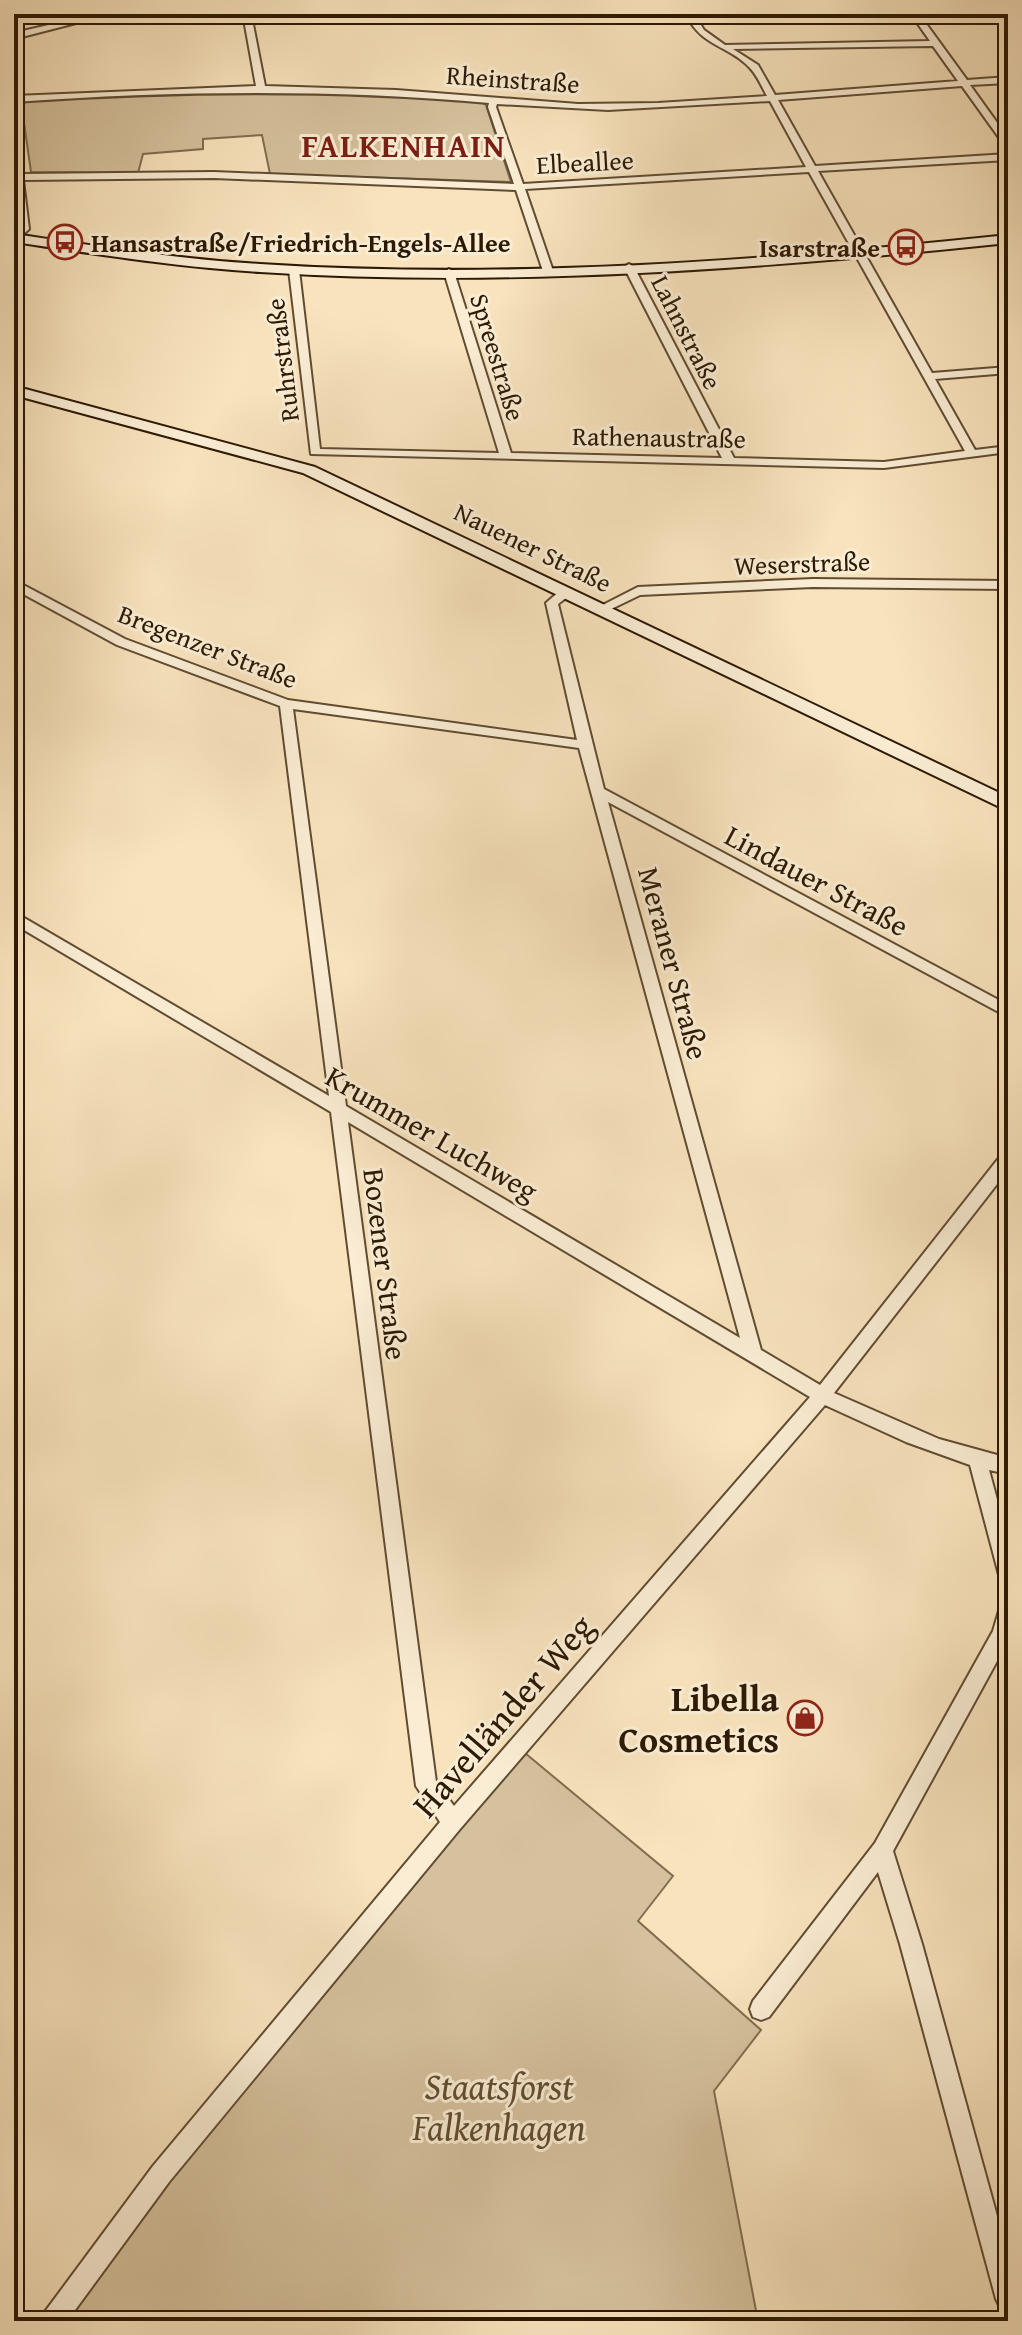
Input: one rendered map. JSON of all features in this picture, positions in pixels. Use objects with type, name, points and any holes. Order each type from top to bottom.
[{"type":"street","points":[[14,36],[107,14]]},
{"type":"street","points":[[247,14],[261,88]]},
{"type":"street","points":[[690,14],[699,31],[755,67],[972,454]]},
{"type":"street","points":[[915,14],[1008,144]]},
{"type":"street","points":[[726,47],[936,43]]},
{"type":"street","name":"Rheinstraße","points":[[14,99],[138,91],[261,88],[396,92],[608,107],[1008,80]]},
{"type":"street","points":[[494,101],[492,107],[548,271]]},
{"type":"street","points":[[14,137],[24,229],[14,238]]},
{"type":"street","name":"Elbeallee","points":[[19,177],[214,175],[519,187],[1008,157]]},
{"type":"street","points":[[14,238],[294,270],[449,272],[548,271],[861,255],[1008,239]]},
{"type":"street","name":"Lahnstraße","points":[[629,267],[729,460]]},
{"type":"street","name":"Ruhrstraße","points":[[294,270],[314,446]]},
{"type":"street","name":"Spreestraße","points":[[449,272],[506,456]]},
{"type":"street","points":[[929,376],[1008,370]]},
{"type":"street","name":"Nauener Straße","points":[[14,390],[309,470],[1008,805]]},
{"type":"street","name":"Rathenaustraße","points":[[314,446],[315,452],[884,465],[1008,449]]},
{"type":"street","name":"Weserstraße","points":[[601,609],[638,591],[813,583],[1008,585]]},
{"type":"street","name":"Bregenzer Straße","points":[[14,584],[121,642],[286,704],[585,745]]},
{"type":"street","name":"Meraner Straße","points":[[566,592],[552,603],[585,745],[601,793],[753,1353]]},
{"type":"street","name":"Bozener Straße","points":[[286,704],[426,1786],[453,1822]]},
{"type":"street","name":"Lindauer Straße","points":[[601,793],[1008,1012]]},
{"type":"street","name":"Krummer Luchweg","points":[[14,917],[822,1395],[888,1427],[978,1461],[1008,1466]]},
{"type":"street","name":"Havelländer Weg","points":[[52,2321],[161,2174],[453,1822],[822,1395],[1008,1158]]},
{"type":"street","points":[[978,1461],[1008,1575]]},
{"type":"street","points":[[761,2009],[882,1850],[1002,1633],[1008,1610]]},
{"type":"street","points":[[882,1850],[911,1944],[1008,2299]]},
{"type":"green space","points":[[138,92],[367,93],[481,102],[486,105],[511,182],[270,174],[262,135],[203,139],[203,149],[143,154],[138,173],[31,172],[21,102]]},
{"type":"green space","name":"Staatsforst Falkenhagen","points":[[519,1748],[673,1876],[638,1921],[761,2030],[714,2091],[758,2321],[52,2321]]},
{"type":"place","name":"Hansastraße/Friedrich-Engels-Allee","points":[[65,242]]},
{"type":"place","name":"Isarstraße","points":[[906,247]]},
{"type":"place","name":"Libella Cosmetics","points":[[805,1718]]},
{"type":"district","name":"FALKENHAIN","points":[[404,145]]}]
